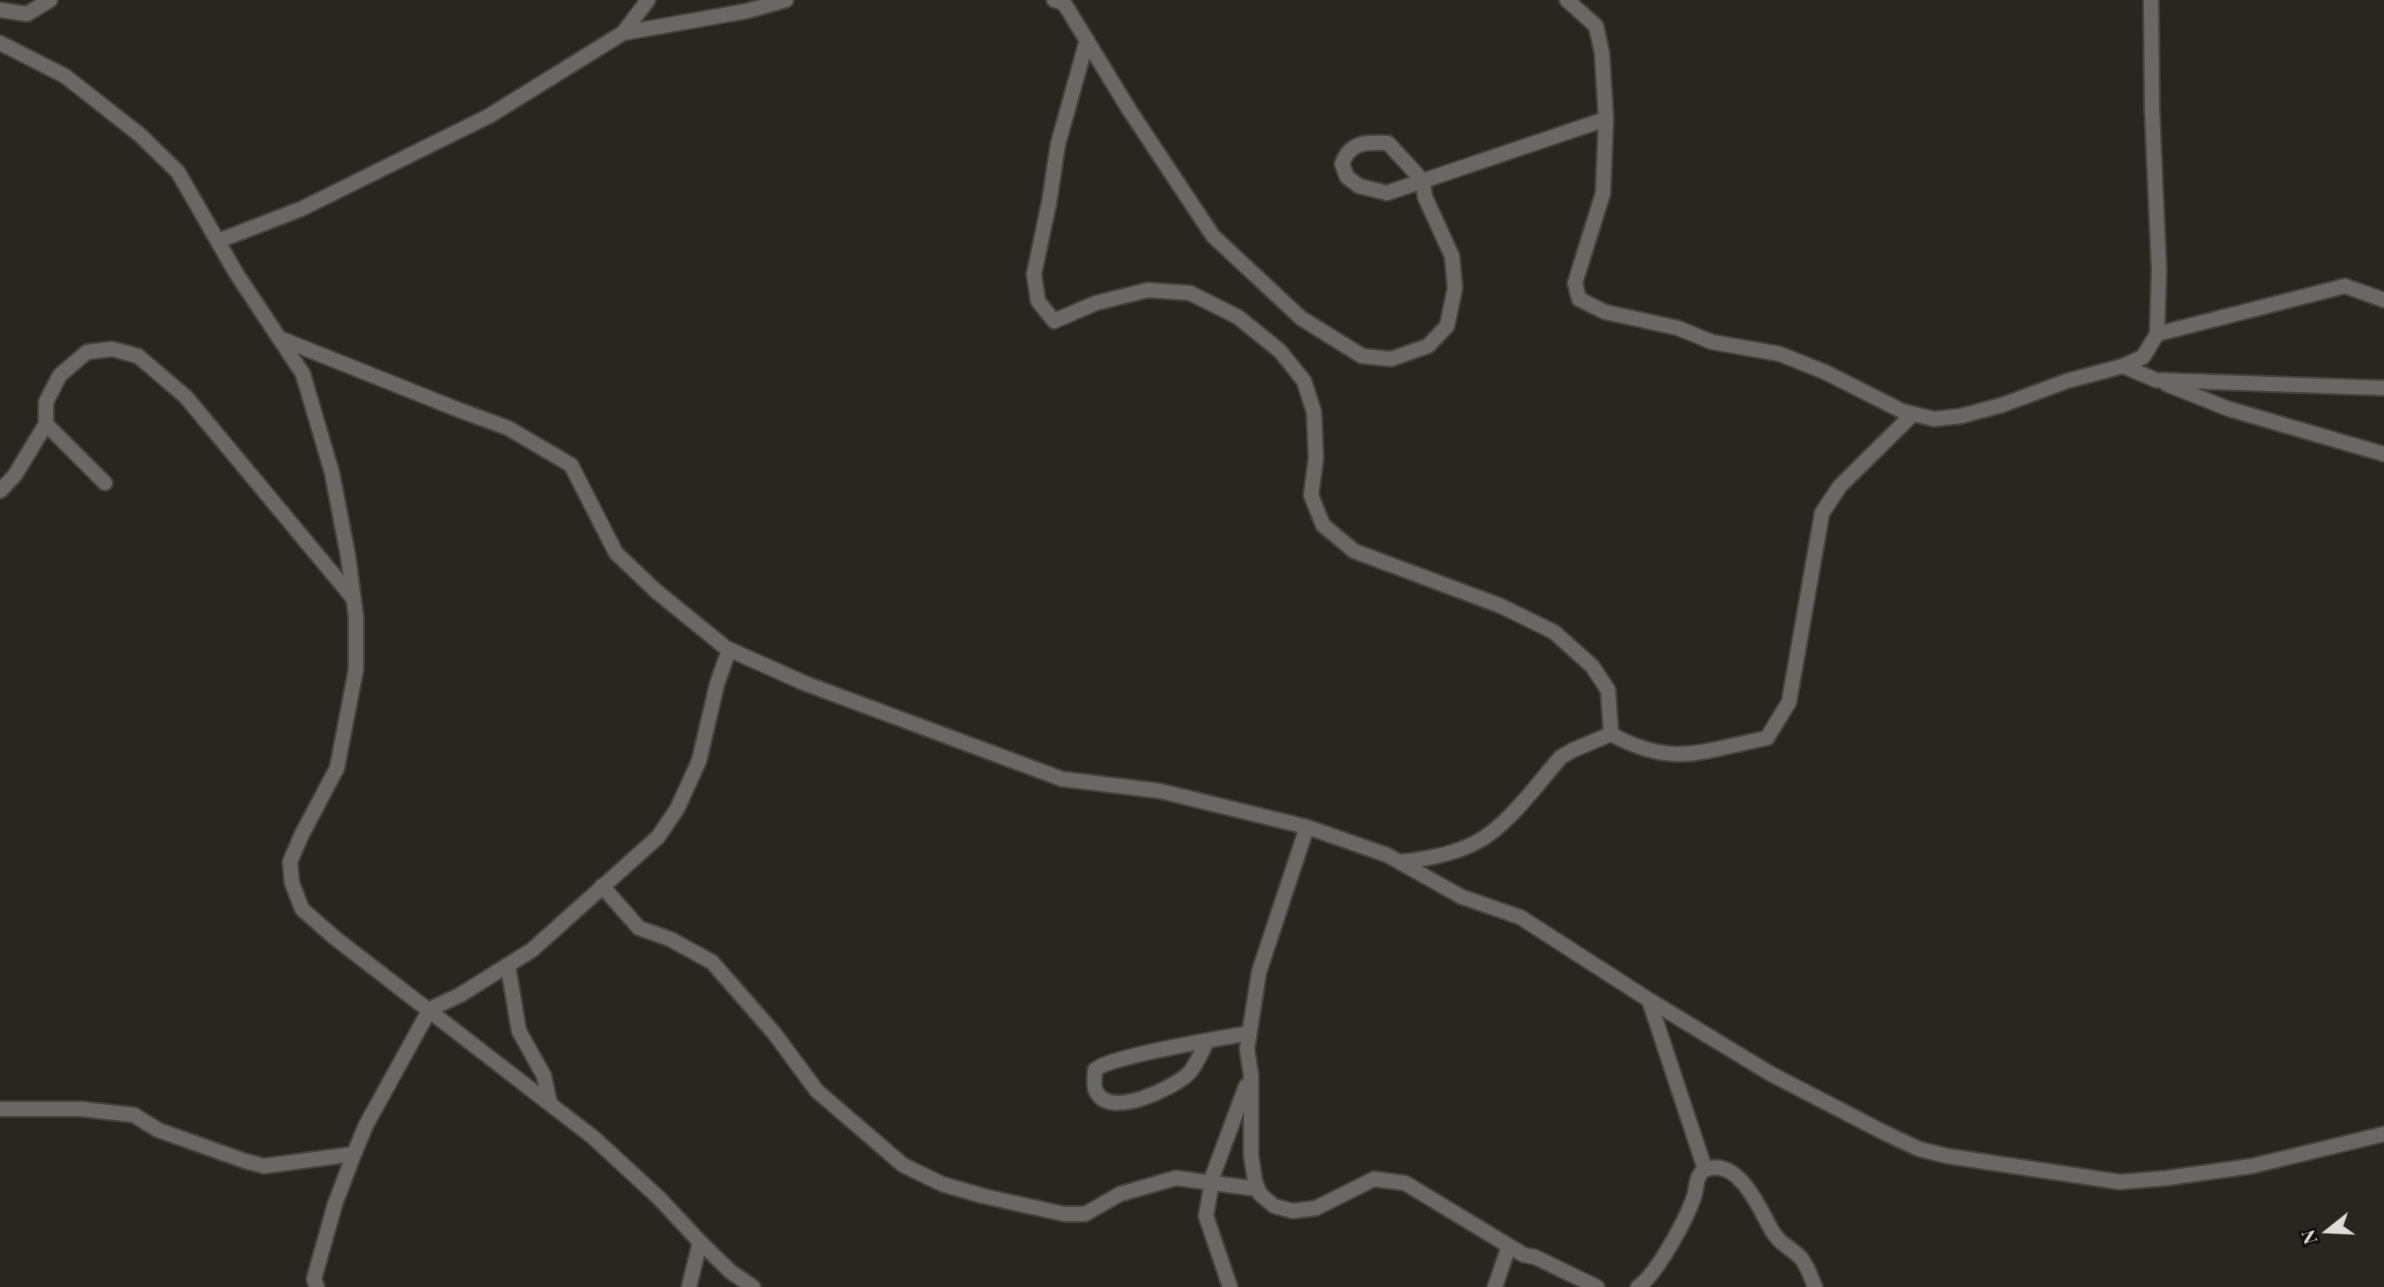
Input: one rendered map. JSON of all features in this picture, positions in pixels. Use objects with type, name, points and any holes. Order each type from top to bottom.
[{"type":"street","points":[[0,10],[27,14],[50,0]]},
{"type":"street","points":[[218,241],[301,209],[489,116],[623,33],[648,0]]},
{"type":"street","points":[[623,33],[747,11],[786,0]]},
{"type":"street","points":[[1054,0],[1064,3],[1130,111],[1213,236],[1301,318],[1362,355],[1391,359],[1428,346],[1447,326],[1455,288],[1452,257],[1425,197],[1423,181],[1388,143],[1364,142],[1354,146],[1342,164],[1347,177],[1359,186],[1387,193],[1423,181],[1606,119]]},
{"type":"street","points":[[1567,0],[1596,26],[1602,53],[1606,119],[1603,193],[1575,283],[1579,299],[1605,312],[1678,328],[1712,342],[1780,354],[1825,372],[1902,411],[1934,419],[1961,416],[2002,405],[2123,366],[2143,356],[2157,334],[2159,270],[2152,109],[2151,0]]},
{"type":"street","points":[[1087,40],[1058,144],[1034,274],[1038,302],[1054,321],[1096,303],[1148,290],[1190,293],[1238,317],[1280,351],[1304,381],[1314,412],[1316,458],[1311,495],[1323,525],[1354,551],[1501,606],[1554,632],[1592,666],[1608,690],[1611,734]]},
{"type":"street","points":[[0,43],[65,76],[140,135],[178,172],[218,241],[303,374],[328,461],[348,556],[354,598],[356,669],[337,768],[290,862],[292,883],[302,909],[335,938],[594,1138],[660,1199],[731,1272],[753,1287]]},
{"type":"street","points":[[2157,334],[2345,286],[2384,300]]},
{"type":"street","points":[[279,338],[508,428],[571,465],[616,553],[681,613],[729,650],[804,683],[1062,779],[1160,791],[1307,827],[1352,841],[1400,862],[1462,897],[1520,917],[1771,1073],[1919,1149],[1947,1156],[2120,1182],[2252,1166],[2384,1134]]},
{"type":"street","points":[[0,491],[15,475],[46,424],[46,402],[60,375],[87,352],[112,349],[138,356],[186,397],[354,598]]},
{"type":"street","points":[[2123,366],[2229,409],[2384,454]]},
{"type":"street","points":[[2156,380],[2384,388]]},
{"type":"street","points":[[1400,862],[1439,857],[1475,844],[1506,820],[1561,757],[1611,734],[1653,753],[1681,756],[1766,738],[1789,702],[1822,513],[1840,486],[1913,414]]},
{"type":"street","points":[[46,424],[105,483]]},
{"type":"street","points":[[317,1287],[314,1279],[354,1154],[366,1125],[430,1009],[460,995],[532,950],[657,837],[677,809],[699,761],[717,684],[729,650]]},
{"type":"street","points":[[1307,827],[1259,972],[1249,1033],[1247,1049],[1251,1075],[1251,1156],[1258,1189],[1274,1206],[1293,1210],[1316,1208],[1374,1179],[1405,1183],[1524,1255],[1535,1256],[1597,1287]]},
{"type":"street","points":[[602,886],[639,928],[670,939],[712,962],[774,1033],[817,1091],[902,1165],[960,1189],[1064,1214],[1085,1214],[1120,1194],[1176,1178],[1193,1178],[1258,1189]]},
{"type":"street","points":[[508,966],[519,1031],[544,1076],[550,1104]]},
{"type":"street","points":[[1650,1000],[1705,1169]]},
{"type":"street","points":[[1207,1041],[1189,1073],[1156,1095],[1135,1101],[1110,1102],[1100,1097],[1095,1090],[1095,1070],[1100,1065],[1207,1041],[1249,1033]]},
{"type":"street","points":[[1230,1287],[1206,1216],[1210,1183],[1251,1075]]},
{"type":"street","points":[[0,1109],[81,1109],[134,1115],[158,1130],[264,1166],[354,1154]]},
{"type":"street","points":[[1638,1287],[1648,1280],[1678,1231],[1694,1197],[1699,1176],[1705,1169],[1718,1166],[1729,1170],[1744,1183],[1776,1240],[1801,1259],[1809,1270],[1815,1287]]},
{"type":"street","points":[[689,1287],[700,1242]]},
{"type":"street","points":[[1495,1287],[1509,1246]]}]
